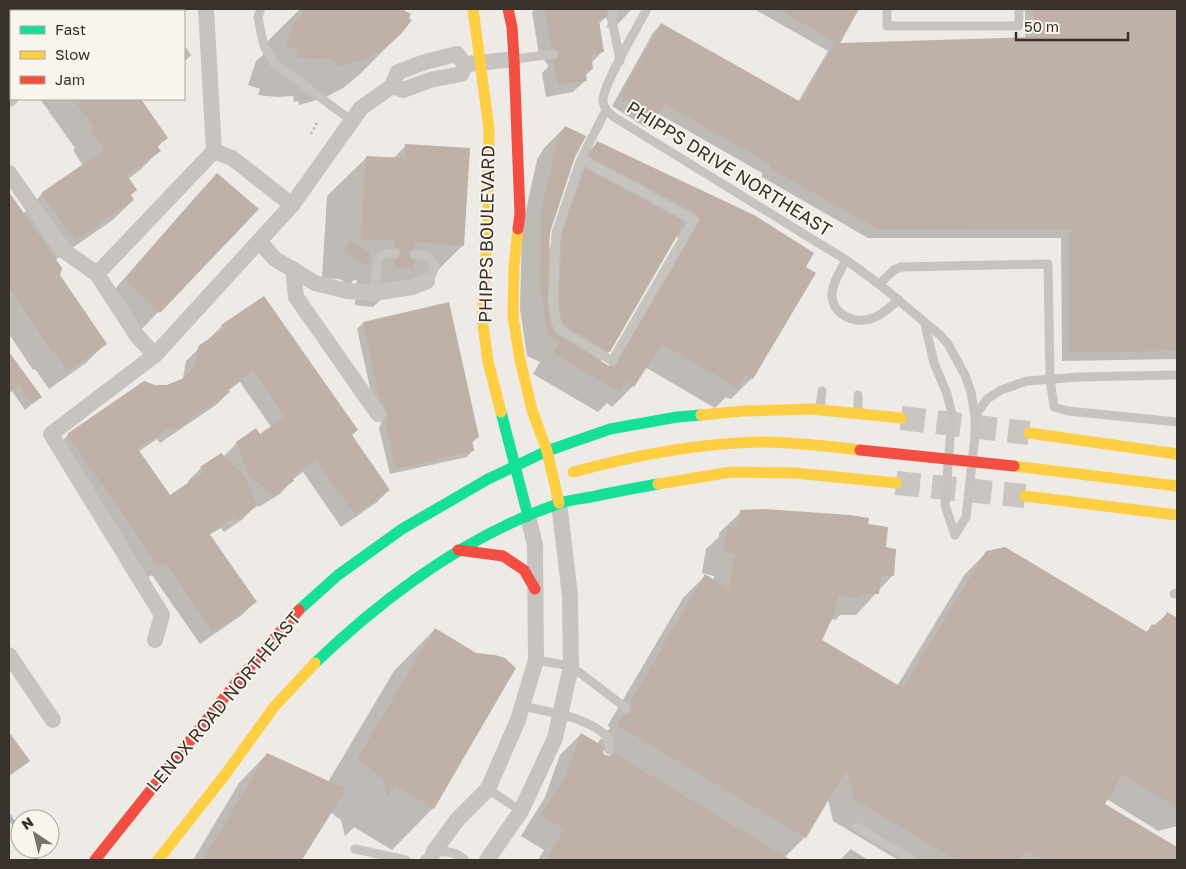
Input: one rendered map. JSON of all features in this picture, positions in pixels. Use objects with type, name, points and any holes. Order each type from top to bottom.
[{"type":"main road","name":"PHIPPS BOULEVARD","points":[[473,9],[474,63],[489,129],[488,222],[482,317],[488,362],[528,516]]},
{"type":"main road","name":"PHIPPS BOULEVARD","points":[[508,9],[512,27],[514,58],[520,214],[514,266],[513,316],[520,360],[532,410],[546,451],[559,503]]},
{"type":"main road","name":"LENOX ROAD NORTHEAST","points":[[96,860],[240,678],[299,610],[338,575],[402,529],[515,465],[546,451],[610,429],[677,418],[743,411],[819,410],[901,418]]},
{"type":"main road","points":[[1029,433],[1177,454]]},
{"type":"main road","points":[[567,473],[608,462],[695,447],[749,443],[798,444],[948,459],[1177,486]]},
{"type":"main road","points":[[546,451],[567,473]]},
{"type":"main road","points":[[158,860],[224,776],[274,707],[301,676],[342,637],[428,570],[458,550],[508,524],[559,503],[682,479],[731,472],[795,473],[896,483]]},
{"type":"main road","points":[[559,503],[567,473]]},
{"type":"main road","points":[[1025,496],[1177,514]]},
{"type":"main road","points":[[458,550],[503,556],[524,570],[535,589]]},
{"type":"street","points":[[97,274],[214,151],[206,9]]},
{"type":"street","points":[[155,640],[162,615],[51,434],[155,355],[292,205],[362,108],[392,86],[398,72],[425,62],[456,54],[463,62],[474,63],[514,58]]},
{"type":"street","points":[[214,151],[232,158],[292,205]]},
{"type":"street","points":[[9,173],[58,253],[97,274],[137,336],[155,355]]},
{"type":"street","points":[[259,241],[274,259],[315,283],[347,291],[374,293],[412,287],[427,281]]},
{"type":"street","points":[[293,269],[296,297],[378,414]]},
{"type":"street","points":[[487,860],[522,811],[555,738],[571,666],[570,596],[559,503]]},
{"type":"street","points":[[429,857],[457,820],[488,789],[503,759],[518,720],[536,660],[535,544],[528,516]]},
{"type":"street","points":[[9,655],[53,720]]},
{"type":"lane","points":[[261,9],[258,17],[264,46],[274,63],[352,121]]},
{"type":"lane","points":[[613,9],[612,19],[620,61]]},
{"type":"lane","name":"PHIPPS DRIVE NORTHEAST","points":[[647,9],[605,90],[603,102],[606,110],[614,117],[846,260],[879,284],[948,344],[971,392],[975,416],[966,517],[955,535],[945,505],[948,459]]},
{"type":"lane","points":[[887,9],[887,26],[1020,26],[1019,9]]},
{"type":"lane","points":[[615,37],[621,43],[626,42],[633,36]]},
{"type":"lane","points":[[514,58],[553,54]]},
{"type":"lane","points":[[581,159],[694,220],[612,361],[560,330],[556,322],[553,302],[556,233],[581,159],[606,110]]},
{"type":"lane","points":[[374,293],[378,259],[384,254],[395,253]]},
{"type":"lane","points":[[415,254],[424,255],[431,259],[434,266],[432,274],[427,281]]},
{"type":"lane","points":[[846,260],[836,279],[832,293],[834,305],[842,314],[852,321],[864,321],[876,317],[898,300]]},
{"type":"lane","points":[[879,284],[888,274],[901,266],[1048,264],[1050,378],[1054,407],[1060,410],[1177,422]]},
{"type":"lane","points":[[925,324],[934,363],[947,394],[952,414],[948,459]]},
{"type":"lane","points":[[975,416],[987,399],[1001,390],[1027,381],[1050,378],[1177,375]]},
{"type":"lane","points":[[819,410],[822,391]]},
{"type":"lane","points":[[858,395],[858,413]]},
{"type":"lane","points":[[536,660],[571,666],[626,708]]},
{"type":"lane","points":[[522,706],[592,725],[602,731],[609,739],[609,750]]},
{"type":"lane","points":[[488,789],[522,811]]},
{"type":"lane","points":[[857,827],[912,860]]},
{"type":"lane","points":[[355,849],[406,860]]},
{"type":"lane","points":[[429,857],[443,851],[452,852],[465,860]]},
{"type":"path","points":[[311,134],[318,121]]},
{"type":"building","points":[[303,9],[402,9],[411,14],[409,18],[412,20],[401,34],[384,49],[365,59],[338,67],[337,62],[333,63],[332,58],[296,57],[299,50],[286,46],[295,21],[299,22]]},
{"type":"building","points":[[545,9],[607,9],[606,18],[599,20],[604,52],[591,54],[593,69],[585,70],[587,81],[558,85],[554,60],[559,57],[559,53],[556,48],[552,48]]},
{"type":"building","points":[[778,9],[859,9],[840,43],[1034,37],[1034,9],[1177,9],[1177,351],[1070,352],[1070,230],[878,229],[770,168],[770,164],[665,104],[655,119],[620,96],[661,23],[801,102],[835,43],[837,43]]},
{"type":"building","points":[[83,100],[142,100],[168,138],[157,146],[161,151],[127,175],[137,190],[131,195],[134,200],[75,241],[41,193],[104,150],[91,131],[94,128],[77,104]]},
{"type":"building","points":[[565,126],[586,136],[575,157],[550,232],[547,303],[550,323],[555,333],[609,366],[615,366],[700,220],[697,214],[589,156],[597,141],[754,215],[814,253],[806,267],[816,273],[753,379],[745,375],[737,388],[662,344],[634,387],[626,381],[619,392],[553,353],[560,341],[548,335],[540,287],[542,206],[558,138]]},
{"type":"building","points":[[405,144],[470,148],[464,246],[415,242],[415,248],[410,250],[409,254],[411,259],[414,260],[414,268],[394,267],[394,259],[399,258],[401,253],[400,249],[395,247],[395,241],[361,239],[366,156],[405,158]]},
{"type":"building","points":[[585,168],[685,222],[610,352],[565,326],[559,302],[562,234]]},
{"type":"building","points":[[217,173],[259,209],[160,313],[125,279]]},
{"type":"building","points":[[9,192],[62,268],[60,275],[107,344],[68,371],[54,351],[52,352],[9,287]]},
{"type":"building","points":[[350,240],[370,252],[369,267],[344,251]]},
{"type":"building","points":[[264,296],[358,430],[352,435],[390,490],[355,515],[316,460],[292,477],[294,481],[273,495],[249,476],[236,442],[256,428],[260,434],[285,416],[253,370],[228,388],[230,392],[173,431],[171,427],[138,449],[170,495],[204,472],[200,467],[221,453],[245,476],[257,506],[237,520],[234,516],[209,533],[257,602],[213,632],[166,563],[159,567],[67,434],[144,381],[155,385],[167,385],[184,378],[195,364],[198,346],[224,329],[221,325]]},
{"type":"building","points":[[449,302],[479,437],[472,439],[474,451],[396,469],[385,421],[388,413],[380,400],[363,322]]},
{"type":"building","points":[[9,352],[42,397],[32,404],[19,386],[9,393]]},
{"type":"building","points":[[765,509],[850,515],[869,518],[868,524],[888,527],[886,547],[896,549],[894,576],[881,575],[879,594],[860,594],[859,599],[839,595],[833,617],[822,640],[903,688],[986,551],[1005,547],[1147,632],[1152,624],[1158,628],[1167,612],[1177,618],[1177,808],[1123,774],[1105,804],[1177,847],[1177,860],[1043,860],[1026,850],[1020,860],[956,860],[854,799],[847,769],[806,838],[617,725],[623,714],[628,714],[631,711],[632,706],[630,703],[705,574],[729,590],[735,554],[723,551],[728,526],[738,527],[740,510]]},
{"type":"building","points":[[435,628],[476,653],[505,658],[516,668],[434,809],[396,785],[387,796],[382,778],[357,759]]},
{"type":"building","points":[[9,732],[30,761],[9,776]]},
{"type":"building","points":[[581,733],[603,746],[603,753],[605,755],[609,756],[614,753],[791,860],[546,860],[564,829],[541,815],[566,775]]},
{"type":"building","points":[[267,753],[346,789],[302,860],[203,860]]},
{"type":"tunnel","points":[[901,418],[1029,433]]},
{"type":"tunnel","points":[[896,483],[1025,496]]},
{"type":"traffic: fast","points":[[501,412],[528,516]]},
{"type":"traffic: fast","points":[[299,610],[338,575],[402,529],[488,479],[547,451],[610,429],[677,417],[701,415]]},
{"type":"traffic: fast","points":[[315,663],[398,592],[459,551],[491,533],[524,517],[562,503],[658,484]]},
{"type":"traffic: slow","points":[[473,9],[489,129],[488,222],[482,317],[488,362],[501,412]]},
{"type":"traffic: slow","points":[[518,229],[514,266],[513,316],[520,360],[532,410],[547,451],[559,503]]},
{"type":"traffic: slow","points":[[701,415],[743,411],[811,409],[901,418]]},
{"type":"traffic: slow","points":[[1029,433],[1177,454]]},
{"type":"traffic: slow","points":[[573,472],[645,455],[719,444],[780,442],[860,450]]},
{"type":"traffic: slow","points":[[1014,466],[1177,486]]},
{"type":"traffic: slow","points":[[658,484],[731,472],[795,473],[896,483]]},
{"type":"traffic: slow","points":[[1025,496],[1177,515]]},
{"type":"traffic: slow","points":[[158,860],[224,776],[274,707],[315,663]]},
{"type":"traffic: jam","points":[[508,9],[512,27],[514,59],[520,214],[518,229]]},
{"type":"traffic: jam","points":[[860,450],[1014,466]]},
{"type":"traffic: jam","points":[[458,550],[503,556],[524,570],[535,589]]},
{"type":"traffic: jam","points":[[95,860],[240,678],[299,610]]}]
